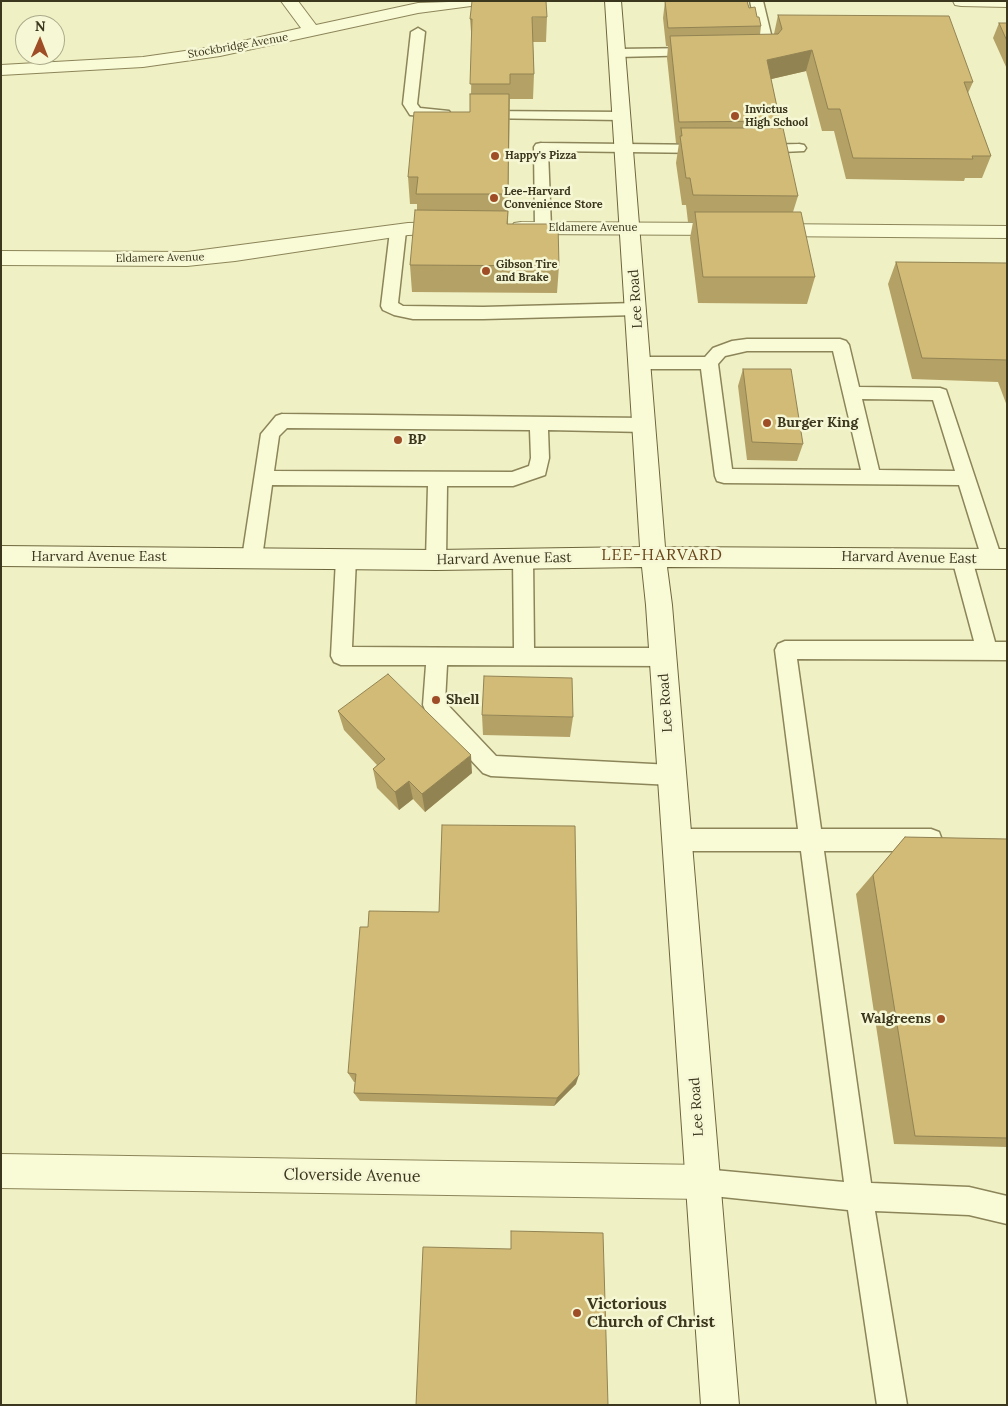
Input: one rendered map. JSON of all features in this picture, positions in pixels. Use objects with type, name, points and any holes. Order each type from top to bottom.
[{"type":"main road","points":[[289,1],[312,32]]},
{"type":"main road","name":"Stockbridge Avenue","points":[[1,70],[143,62],[220,51],[418,8],[471,1]]},
{"type":"main road","name":"Lee Road","points":[[613,1],[720,1405]]},
{"type":"main road","points":[[960,1],[1007,2]]},
{"type":"main road","name":"Eldamere Avenue","points":[[1,258],[187,259],[398,231],[471,228]]},
{"type":"main road","name":"Eldamere Avenue","points":[[498,228],[1007,232]]},
{"type":"main road","name":"Harvard Avenue East","points":[[1,556],[436,560],[705,556],[999,559]]},
{"type":"main road","name":"Cloverside Avenue","points":[[1,1171],[702,1182]]},
{"type":"lane","points":[[739,52],[768,51],[756,1]]},
{"type":"lane","points":[[418,32],[410,104],[416,112],[463,115],[622,116]]},
{"type":"lane","points":[[617,53],[711,52]]},
{"type":"lane","points":[[543,228],[541,147],[718,150]]},
{"type":"lane","points":[[747,150],[799,148]]},
{"type":"lane","points":[[398,231],[389,306],[400,311],[413,314],[636,309]]},
{"type":"lane","points":[[641,363],[709,363],[719,352],[747,344],[840,345],[872,478]]},
{"type":"lane","points":[[709,363],[724,476],[967,480]]},
{"type":"lane","points":[[852,393],[940,394],[967,480],[999,559]]},
{"type":"lane","points":[[252,558],[270,434],[282,421],[645,425]]},
{"type":"lane","points":[[263,478],[513,479],[538,470],[540,458],[539,424]]},
{"type":"lane","points":[[436,560],[438,479]]},
{"type":"lane","points":[[523,558],[524,657]]},
{"type":"lane","points":[[346,559],[341,656],[663,657]]},
{"type":"lane","points":[[892,1405],[859,1196],[784,650],[997,651],[962,559]]},
{"type":"lane","points":[[437,657],[434,705],[491,766],[672,775]]},
{"type":"lane","points":[[677,840],[949,840]]},
{"type":"lane","points":[[702,1182],[823,1195],[969,1201],[1007,1210]]},
{"type":"building","points":[[472,1],[546,1],[547,17],[532,17],[534,74],[510,74],[510,84],[470,84],[472,19],[470,19]]},
{"type":"building","points":[[665,1],[747,1],[749,8],[755,7],[761,26],[668,28]]},
{"type":"building","points":[[778,15],[949,16],[973,82],[964,82],[991,156],[972,156],[973,159],[853,158],[840,109],[828,109],[812,50],[767,60],[780,121],[679,122],[670,36],[778,34],[782,29]]},
{"type":"building","points":[[999,23],[1007,23],[1007,41]]},
{"type":"building","points":[[470,94],[509,94],[508,194],[416,194],[418,177],[408,177],[414,112],[470,112]]},
{"type":"building","points":[[681,128],[783,128],[798,196],[693,195],[690,178],[686,178],[680,136],[682,136]]},
{"type":"building","points":[[415,210],[508,211],[507,224],[558,224],[559,266],[410,265]]},
{"type":"building","points":[[695,212],[801,212],[815,277],[703,277]]},
{"type":"building","points":[[896,262],[1007,263],[1007,360],[922,358]]},
{"type":"building","name":"Burger King","points":[[743,369],[791,369],[803,444],[752,442]]},
{"type":"building","points":[[388,674],[471,755],[422,794],[409,781],[395,792],[373,769],[385,759],[338,711]]},
{"type":"building","points":[[484,676],[572,678],[573,717],[482,715]]},
{"type":"building","points":[[442,825],[575,826],[579,1075],[557,1098],[354,1093],[356,1074],[348,1073],[360,927],[368,927],[369,911],[439,912]]},
{"type":"building","name":"Walgreens","points":[[905,837],[1007,839],[1007,1138],[915,1136],[873,875]]},
{"type":"building","points":[[511,1231],[603,1233],[608,1405],[416,1405],[423,1247],[511,1249]]},
{"type":"place","name":"Invictus High School","points":[[735,116]]},
{"type":"place","name":"Happy's Pizza","points":[[495,156]]},
{"type":"place","name":"Lee-Harvard Convenience Store","points":[[494,198]]},
{"type":"place","name":"Gibson Tire and Brake","points":[[486,271]]},
{"type":"place","name":"Burger King","points":[[767,423]]},
{"type":"place","name":"BP","points":[[398,440]]},
{"type":"place","name":"Shell","points":[[436,700]]},
{"type":"place","name":"Walgreens","points":[[941,1019]]},
{"type":"place","name":"Victorious Church of Christ","points":[[577,1313]]},
{"type":"district","name":"LEE-HARVARD","points":[[662,555]]}]
